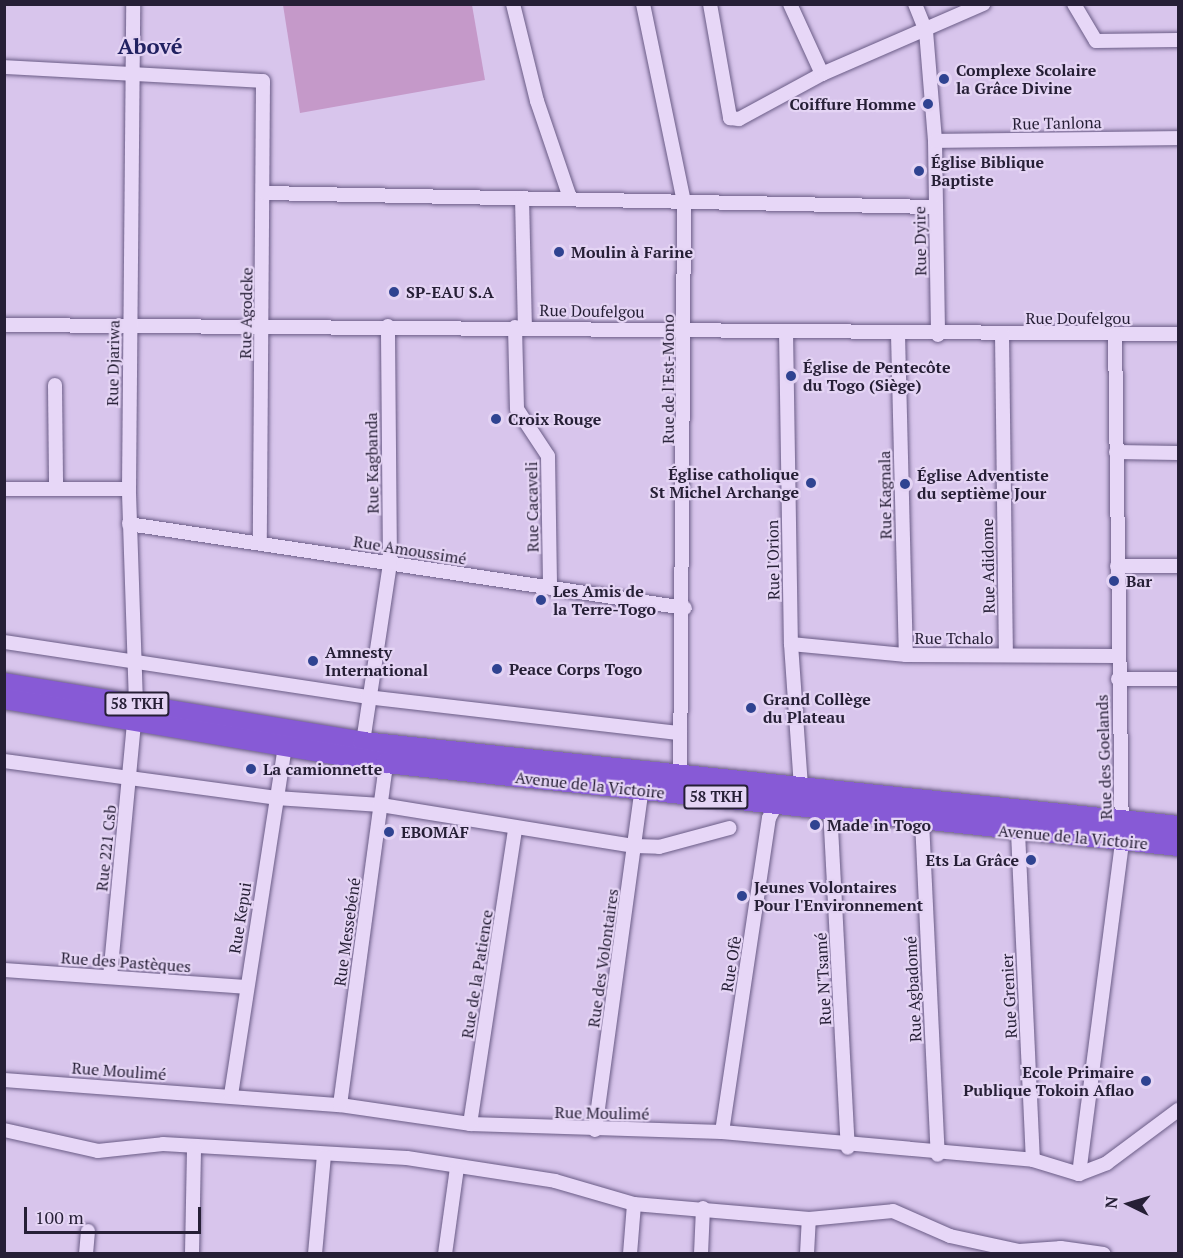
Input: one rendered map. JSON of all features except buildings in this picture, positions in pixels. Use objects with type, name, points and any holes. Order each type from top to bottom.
[{"type":"highway","name":"Avenue de la Victoire","points":[[4,683],[285,746],[386,763],[680,785],[801,788],[1179,826]]},
{"type":"highway","name":"Avenue de la Victoire","points":[[4,699],[136,712],[643,782]]},
{"type":"highway","name":"Avenue de la Victoire","points":[[680,785],[777,803],[922,821],[1179,846]]},
{"type":"street","points":[[513,4],[537,101],[570,198]]},
{"type":"street","name":"Rue de l'Est-Mono","points":[[643,4],[684,202],[685,608],[680,785]]},
{"type":"street","points":[[710,4],[730,118],[739,119],[822,74],[926,31],[983,4]]},
{"type":"street","points":[[790,4],[822,74]]},
{"type":"street","name":"Rue Dyire","points":[[915,4],[926,31],[935,141],[938,335]]},
{"type":"street","points":[[1074,4],[1096,41],[1179,40]]},
{"type":"street","name":"Rue Djariwa","points":[[134,5],[129,524],[136,659],[136,712]]},
{"type":"street","points":[[4,67],[133,73]]},
{"type":"street","name":"Rue Agodeke","points":[[133,73],[261,79],[265,84],[260,543]]},
{"type":"street","name":"Rue Tanlona","points":[[935,141],[1179,138]]},
{"type":"street","points":[[265,193],[936,207]]},
{"type":"street","name":"Rue Cacaveli","points":[[522,198],[517,409],[548,456],[550,588]]},
{"type":"street","name":"Rue Doufelgou","points":[[4,325],[684,328],[938,335],[1179,334]]},
{"type":"street","name":"Rue Kagbanda","points":[[363,742],[367,697],[390,563],[388,326]]},
{"type":"street","name":"Rue l'Orion","points":[[786,331],[791,644],[801,788]]},
{"type":"street","name":"Rue Kagnala","points":[[898,334],[906,655]]},
{"type":"street","name":"Rue Adidome","points":[[1002,334],[1006,655]]},
{"type":"street","name":"Rue des Goelands","points":[[1079,1174],[1122,842],[1123,819],[1117,656],[1115,335]]},
{"type":"street","points":[[55,385],[56,489]]},
{"type":"street","points":[[1116,452],[1179,453]]},
{"type":"street","points":[[4,489],[129,489]]},
{"type":"street","name":"Rue Amoussimé","points":[[129,524],[685,608]]},
{"type":"street","points":[[1117,566],[1179,566]]},
{"type":"street","points":[[4,642],[136,659],[367,697],[680,733]]},
{"type":"street","name":"Rue Tchalo","points":[[791,644],[906,655],[1117,656]]},
{"type":"street","points":[[1118,679],[1179,680]]},
{"type":"street","name":"Rue 221 Csb","points":[[110,977],[136,712]]},
{"type":"street","name":"Rue Kepui","points":[[231,1095],[245,987],[285,746]]},
{"type":"street","points":[[4,760],[276,798],[381,805],[515,829],[635,846],[659,847],[730,828]]},
{"type":"street","name":"Rue Messebéné","points":[[340,1105],[386,763]]},
{"type":"street","name":"Rue des Volontaires","points":[[595,1130],[643,782]]},
{"type":"street","name":"Rue Ofè","points":[[722,1132],[769,818],[777,803]]},
{"type":"street","name":"Rue N'Tsamé","points":[[830,808],[848,1148]]},
{"type":"street","name":"Rue Agbadomé","points":[[922,821],[938,1155]]},
{"type":"street","name":"Rue de la Patience","points":[[470,1124],[515,829]]},
{"type":"street","name":"Rue Grenier","points":[[1018,832],[1033,1160]]},
{"type":"street","name":"Rue des Pastèques","points":[[4,970],[245,987]]},
{"type":"street","name":"Rue Moulimé","points":[[4,1080],[231,1095],[340,1105],[470,1124],[595,1130],[722,1132],[848,1148],[1033,1160],[1079,1174]]},
{"type":"street","points":[[1079,1174],[1107,1162],[1179,1110]]},
{"type":"street","points":[[4,1130],[98,1151],[163,1144],[194,1148],[258,1146],[324,1156],[408,1158],[457,1168],[555,1181],[634,1204],[703,1208],[809,1219],[893,1212],[950,1236],[1018,1251],[1061,1248],[1104,1254]]},
{"type":"street","points":[[192,1254],[194,1148]]},
{"type":"street","points":[[315,1254],[324,1156]]},
{"type":"street","points":[[445,1254],[457,1168]]},
{"type":"street","points":[[630,1254],[634,1204]]},
{"type":"street","points":[[701,1254],[703,1208]]},
{"type":"street","points":[[807,1254],[809,1219]]},
{"type":"street","points":[[86,1254],[88,1231]]},
{"type":"shaded area","points":[[283,5],[472,5],[485,80],[300,113]]},
{"type":"place","name":"Complexe Scolaire la Grâce Divine","points":[[944,79]]},
{"type":"place","name":"Coiffure Homme","points":[[928,104]]},
{"type":"place","name":"Église Biblique Baptiste","points":[[919,171]]},
{"type":"place","name":"Moulin à Farine","points":[[559,252]]},
{"type":"place","name":"SP-EAU S.A","points":[[394,292]]},
{"type":"place","name":"Église de Pentecôte du Togo (Siège)","points":[[791,376]]},
{"type":"place","name":"Croix Rouge","points":[[496,419]]},
{"type":"place","name":"Église catholique St Michel Archange","points":[[811,483]]},
{"type":"place","name":"Église Adventiste du septième Jour","points":[[905,484]]},
{"type":"place","name":"Bar","points":[[1114,581]]},
{"type":"place","name":"Les Amis de la Terre-Togo","points":[[541,600]]},
{"type":"place","name":"Amnesty International","points":[[313,661]]},
{"type":"place","name":"Peace Corps Togo","points":[[497,669]]},
{"type":"place","name":"Grand Collège du Plateau","points":[[751,708]]},
{"type":"place","name":"La camionnette","points":[[251,769]]},
{"type":"place","name":"Made in Togo","points":[[815,825]]},
{"type":"place","name":"EBOMAF","points":[[389,832]]},
{"type":"place","name":"Ets La Grâce","points":[[1031,860]]},
{"type":"place","name":"Jeunes Volontaires Pour l'Environnement","points":[[742,896]]},
{"type":"place","name":"Ecole Primaire Publique Tokoin Aflao","points":[[1146,1081]]},
{"type":"district","name":"Abové","points":[[150,46]]}]
